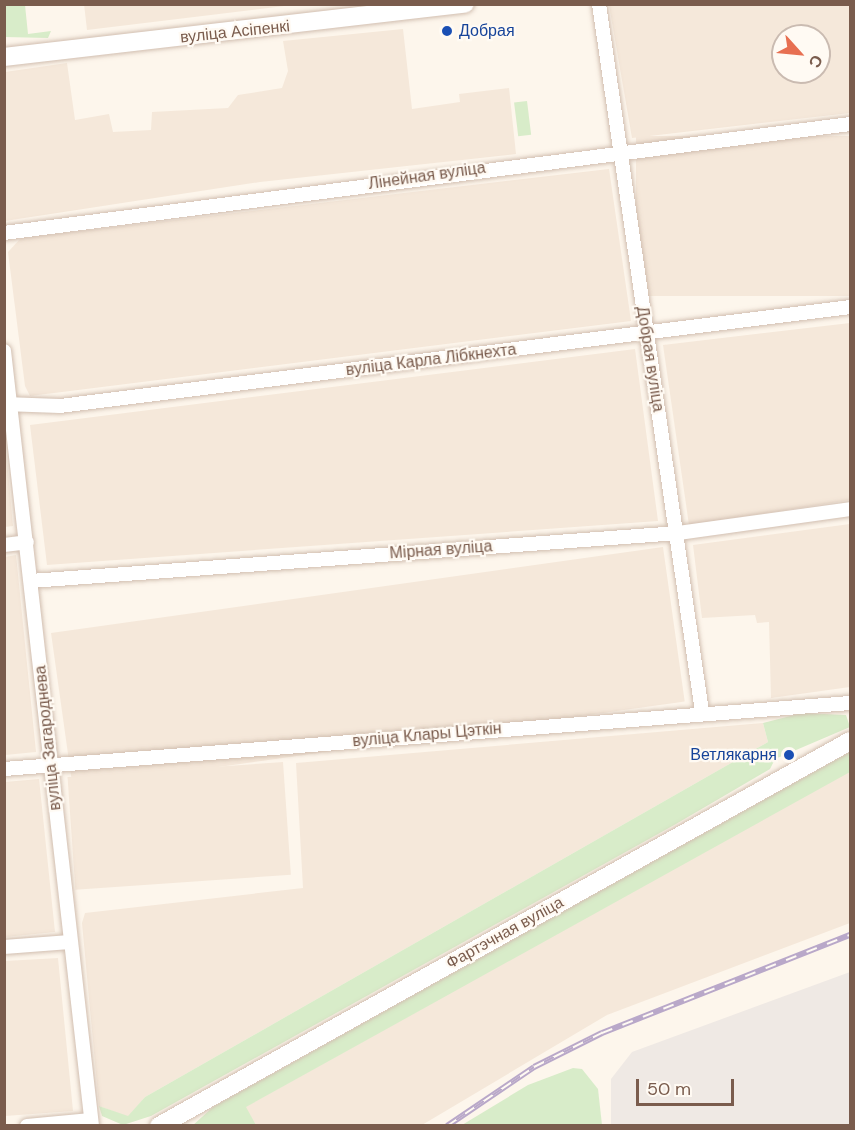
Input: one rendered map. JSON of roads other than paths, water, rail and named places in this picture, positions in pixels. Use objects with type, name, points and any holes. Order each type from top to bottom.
[{"type":"street","name":"вуліца Асіпенкі","points":[[4,57],[465,4]]},
{"type":"street","name":"Добрая вуліца","points":[[599,4],[617,151],[678,533],[702,712]]},
{"type":"street","name":"Лінейная вуліца","points":[[4,233],[617,151],[850,124]]},
{"type":"street","name":"вуліца Карла Лібкнехта","points":[[8,403],[60,406],[850,307]]},
{"type":"street","name":"вуліца Загароднева","points":[[4,351],[8,403],[27,542],[91,1123]]},
{"type":"street","name":"Мірная вуліца","points":[[31,581],[678,533],[850,509]]},
{"type":"street","points":[[4,545],[27,542]]},
{"type":"street","name":"вуліца Клары Цэткін","points":[[4,769],[702,712],[850,703]]},
{"type":"street","name":"Фартэчная вуліца","points":[[159,1125],[850,741]]},
{"type":"street","points":[[4,947],[70,942]]},
{"type":"street","points":[[27,1125],[91,1123]]},
{"type":"railway","points":[[447,1126],[534,1067],[602,1033],[850,935]]},
{"type":"place","name":"Добрая","points":[[447,31]]},
{"type":"place","name":"Ветлякарня","points":[[789,755]]}]
